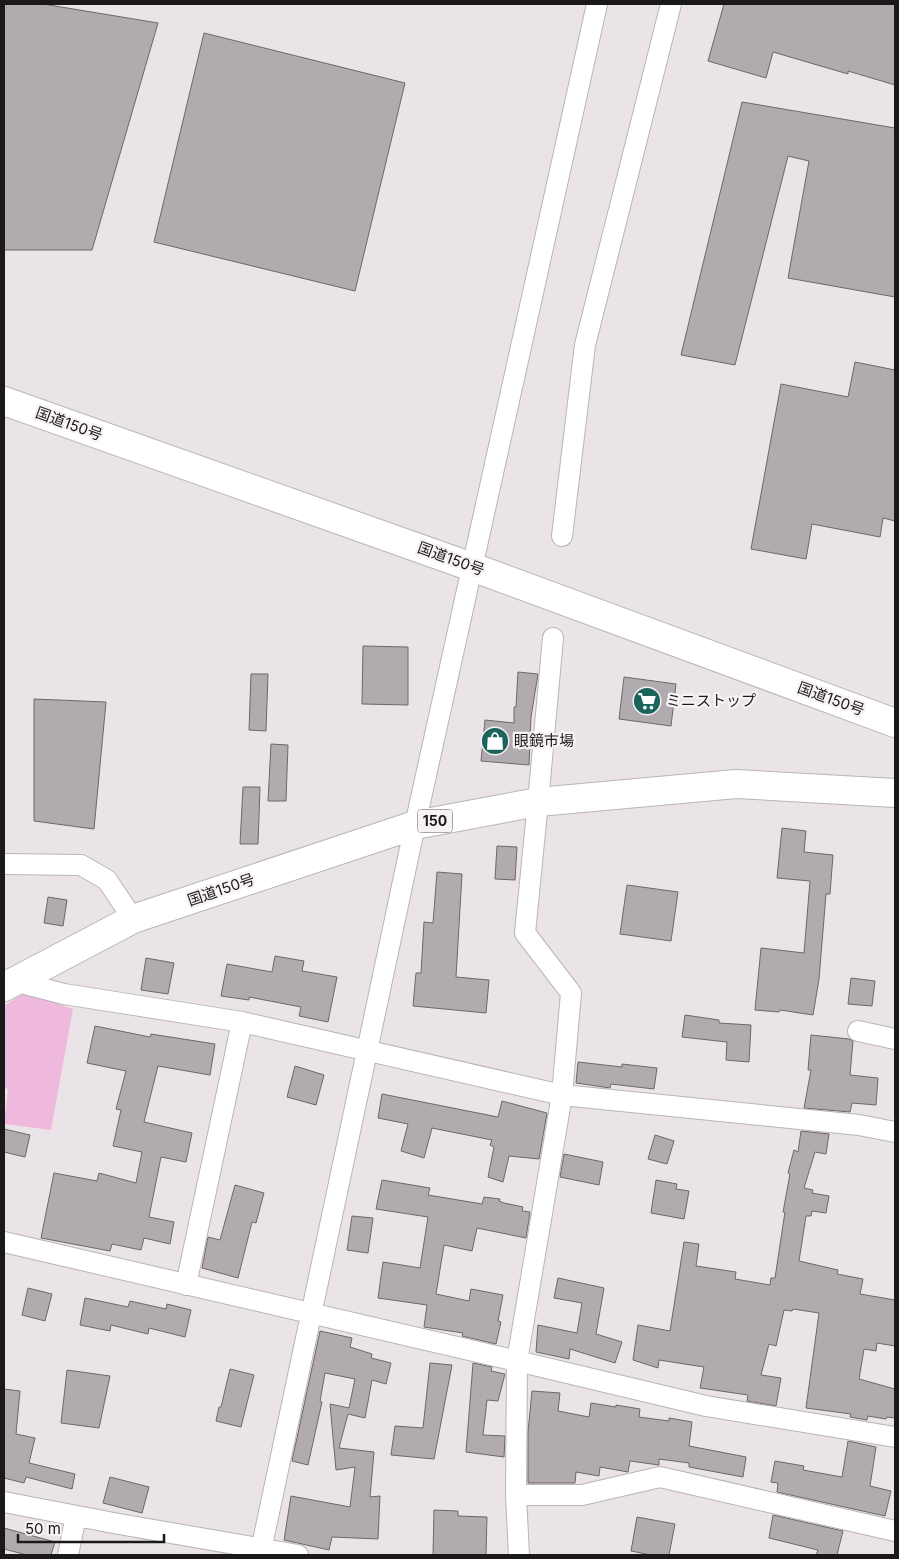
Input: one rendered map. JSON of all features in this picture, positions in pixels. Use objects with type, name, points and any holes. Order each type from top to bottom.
[{"type":"highway","name":"国道150号","points":[[4,401],[472,566],[895,723]]},
{"type":"highway","name":"国道150号","points":[[9,984],[133,919],[415,825],[538,802],[736,784],[895,793]]},
{"type":"street","points":[[261,1552],[415,825],[597,4]]},
{"type":"street","points":[[562,536],[585,345],[671,4]]},
{"type":"street","points":[[519,1555],[516,1495],[517,1361],[562,1095],[571,993],[525,933],[553,638]]},
{"type":"street","points":[[4,864],[81,865],[107,880],[133,919]]},
{"type":"street","points":[[9,984],[242,1022],[562,1095],[859,1124],[895,1132]]},
{"type":"street","points":[[186,1284],[242,1022]]},
{"type":"street","points":[[858,1031],[895,1039]]},
{"type":"street","points":[[4,1242],[706,1406],[895,1437]]},
{"type":"street","points":[[516,1495],[582,1495],[660,1477],[895,1531]]},
{"type":"street","points":[[4,1502],[261,1552],[298,1555]]},
{"type":"street","points":[[68,1555],[76,1516]]},
{"type":"shaded area","points":[[25,992],[73,1009],[51,1130],[4,1124],[8,1089],[4,1088],[4,1006]]},
{"type":"building","points":[[4,4],[43,4],[158,23],[92,250],[4,250]]},
{"type":"building","points":[[724,4],[895,4],[895,85],[848,71],[848,74],[773,52],[766,78],[708,61]]},
{"type":"building","points":[[204,33],[405,83],[355,291],[154,242]]},
{"type":"building","points":[[742,102],[895,128],[895,297],[788,278],[809,161],[788,156],[735,365],[681,355]]},
{"type":"building","points":[[855,362],[895,370],[895,521],[883,518],[880,537],[812,524],[806,559],[751,549],[781,384],[848,397]]},
{"type":"building","points":[[363,646],[408,647],[408,705],[362,704]]},
{"type":"building","points":[[518,672],[538,674],[531,717],[529,765],[481,761],[485,720],[514,723]]},
{"type":"building","points":[[251,674],[268,674],[266,731],[249,730]]},
{"type":"building","name":"ミニストップ","points":[[624,677],[676,684],[671,726],[619,719]]},
{"type":"building","points":[[34,699],[106,702],[94,829],[34,821]]},
{"type":"building","points":[[271,744],[288,745],[286,801],[268,801]]},
{"type":"building","points":[[243,787],[260,787],[258,844],[240,844]]},
{"type":"building","points":[[782,828],[806,831],[804,852],[833,855],[830,894],[826,894],[819,979],[813,1015],[780,1010],[779,1012],[755,1010],[761,948],[804,953],[810,881],[777,878]]},
{"type":"building","points":[[497,846],[517,847],[515,880],[495,879]]},
{"type":"building","points":[[437,872],[462,874],[456,977],[489,980],[486,1013],[413,1006],[416,973],[421,973],[424,922],[433,923]]},
{"type":"building","points":[[627,885],[678,892],[671,941],[620,934]]},
{"type":"building","points":[[48,897],[67,900],[63,926],[44,923]]},
{"type":"building","points":[[275,956],[304,961],[302,971],[337,977],[328,1022],[299,1016],[301,1007],[249,997],[249,1000],[221,996],[227,964],[272,972]]},
{"type":"building","points":[[146,958],[174,963],[168,994],[141,990]]},
{"type":"building","points":[[851,978],[875,981],[872,1006],[848,1004]]},
{"type":"building","points":[[685,1015],[719,1020],[719,1023],[751,1025],[749,1062],[726,1060],[727,1042],[682,1037]]},
{"type":"building","points":[[95,1026],[150,1037],[151,1034],[215,1044],[210,1075],[158,1066],[144,1122],[192,1133],[186,1162],[161,1157],[149,1217],[174,1222],[170,1244],[144,1238],[141,1250],[112,1244],[110,1251],[41,1238],[54,1173],[97,1181],[99,1173],[136,1183],[142,1152],[113,1146],[121,1110],[116,1109],[126,1071],[87,1063]]},
{"type":"building","points":[[811,1035],[853,1041],[850,1075],[878,1078],[876,1105],[852,1103],[850,1112],[804,1108],[811,1070],[808,1070]]},
{"type":"building","points":[[578,1062],[622,1067],[622,1064],[657,1068],[654,1089],[611,1084],[610,1088],[576,1083]]},
{"type":"building","points":[[295,1066],[324,1075],[316,1105],[287,1097]]},
{"type":"building","points":[[382,1094],[498,1117],[502,1101],[547,1113],[539,1159],[509,1156],[503,1182],[488,1177],[494,1147],[490,1145],[492,1140],[432,1128],[424,1158],[401,1151],[408,1124],[378,1118]]},
{"type":"building","points":[[4,1129],[30,1135],[25,1157],[4,1152]]},
{"type":"building","points":[[801,1131],[829,1134],[826,1154],[815,1152],[804,1188],[813,1190],[812,1193],[829,1196],[826,1213],[812,1211],[811,1216],[806,1216],[799,1261],[838,1270],[837,1274],[863,1279],[860,1294],[895,1300],[895,1346],[877,1343],[876,1351],[864,1349],[859,1379],[895,1389],[895,1418],[887,1417],[886,1419],[868,1416],[867,1420],[850,1417],[851,1414],[806,1408],[819,1313],[793,1309],[792,1311],[784,1310],[776,1346],[769,1344],[761,1375],[781,1378],[776,1406],[747,1401],[748,1395],[700,1388],[704,1367],[659,1360],[658,1368],[633,1360],[638,1325],[670,1331],[684,1242],[699,1244],[696,1266],[736,1272],[735,1279],[770,1285],[771,1278],[775,1278],[785,1212],[783,1212],[790,1174],[788,1173],[794,1150],[798,1152]]},
{"type":"building","points":[[655,1135],[674,1141],[667,1164],[648,1159]]},
{"type":"building","points":[[564,1154],[603,1162],[599,1185],[560,1177]]},
{"type":"building","points":[[382,1180],[430,1188],[428,1195],[482,1204],[484,1197],[500,1199],[499,1201],[504,1203],[523,1207],[522,1211],[530,1212],[526,1238],[477,1228],[472,1251],[444,1245],[436,1294],[469,1301],[471,1289],[503,1295],[498,1321],[501,1322],[496,1344],[462,1336],[463,1333],[424,1327],[427,1305],[378,1298],[383,1262],[420,1268],[428,1217],[376,1209]]},
{"type":"building","points":[[656,1180],[677,1184],[676,1189],[689,1191],[684,1219],[651,1213]]},
{"type":"building","points":[[235,1185],[264,1193],[256,1223],[252,1222],[238,1278],[202,1268],[208,1237],[220,1240]]},
{"type":"building","points":[[352,1216],[373,1218],[368,1253],[347,1250]]},
{"type":"building","points":[[558,1278],[604,1288],[596,1334],[622,1342],[615,1363],[570,1349],[569,1359],[536,1352],[538,1325],[577,1333],[582,1303],[554,1298]]},
{"type":"building","points":[[28,1288],[52,1294],[45,1321],[22,1315]]},
{"type":"building","points":[[85,1298],[128,1307],[130,1301],[166,1309],[167,1304],[191,1310],[185,1337],[149,1328],[148,1334],[111,1325],[110,1331],[80,1325]]},
{"type":"building","points":[[320,1331],[352,1338],[350,1347],[372,1354],[371,1358],[391,1363],[386,1384],[372,1380],[365,1418],[348,1414],[339,1448],[374,1452],[370,1497],[380,1496],[378,1539],[332,1537],[329,1550],[284,1540],[291,1496],[350,1507],[355,1467],[336,1470],[330,1404],[349,1408],[355,1379],[325,1373],[320,1401],[322,1402],[308,1465],[292,1461]]},
{"type":"building","points":[[430,1363],[452,1365],[434,1459],[391,1455],[395,1426],[423,1428]]},
{"type":"building","points":[[473,1363],[492,1367],[491,1371],[505,1374],[498,1401],[487,1400],[483,1435],[505,1436],[504,1457],[466,1452]]},
{"type":"building","points":[[230,1369],[254,1375],[241,1427],[216,1421]]},
{"type":"building","points":[[67,1370],[110,1376],[99,1428],[61,1423]]},
{"type":"building","points":[[4,1389],[20,1391],[16,1434],[35,1438],[29,1463],[75,1474],[72,1489],[26,1477],[24,1483],[4,1478]]},
{"type":"building","points":[[532,1391],[560,1393],[558,1411],[589,1417],[591,1403],[616,1407],[616,1405],[640,1409],[639,1417],[669,1421],[669,1418],[692,1422],[689,1446],[746,1457],[743,1477],[689,1467],[689,1463],[659,1459],[659,1465],[630,1461],[628,1472],[600,1467],[599,1476],[576,1472],[575,1483],[528,1483],[528,1432]]},
{"type":"building","points":[[848,1441],[876,1447],[870,1486],[891,1491],[885,1516],[777,1492],[778,1483],[771,1482],[775,1461],[804,1466],[803,1470],[842,1477]]},
{"type":"building","points":[[110,1477],[149,1487],[142,1513],[103,1503]]},
{"type":"building","points":[[434,1510],[458,1511],[458,1516],[487,1517],[486,1555],[433,1555]]},
{"type":"building","points":[[773,1515],[843,1531],[837,1555],[816,1555],[818,1550],[769,1538]]},
{"type":"building","points":[[637,1517],[675,1524],[669,1555],[651,1555],[631,1551]]},
{"type":"building","points":[[4,1528],[55,1542],[51,1555],[27,1555],[4,1549]]},
{"type":"place","name":"ミニストップ","points":[[647,701]]},
{"type":"place","name":"眼鏡市場","points":[[495,741]]}]
